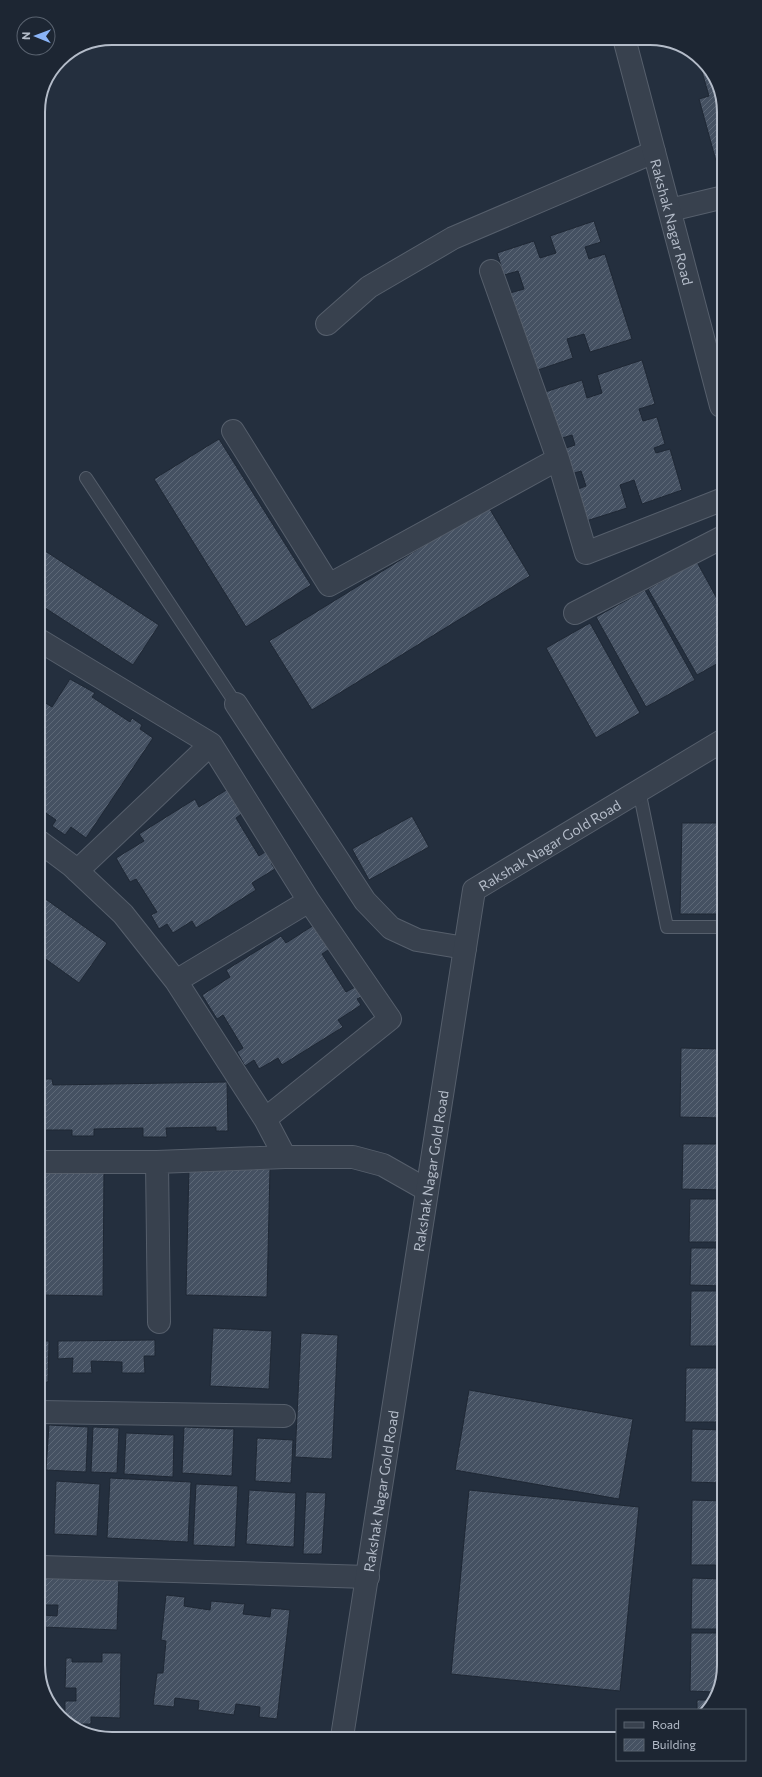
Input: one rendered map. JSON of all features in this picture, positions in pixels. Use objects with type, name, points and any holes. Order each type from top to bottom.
[{"type":"street","name":"Rakshak Nagar Road","points":[[626,45],[670,210],[714,353],[717,376]]},
{"type":"street","points":[[327,324],[369,287],[452,238],[654,152]]},
{"type":"street","points":[[670,210],[717,204]]},
{"type":"street","points":[[491,270],[558,459],[586,552],[717,502]]},
{"type":"street","points":[[233,431],[329,586],[558,459]]},
{"type":"street","points":[[575,613],[717,540]]},
{"type":"street","points":[[45,644],[211,744],[309,901],[390,1019],[265,1119]]},
{"type":"street","points":[[236,704],[365,901],[391,928],[416,940],[465,948]]},
{"type":"street","points":[[77,871],[211,744]]},
{"type":"street","name":"Rakshak Nagar Gold Road","points":[[343,1732],[474,890],[717,744]]},
{"type":"street","points":[[45,846],[77,871],[122,914],[176,981],[265,1119],[285,1157]]},
{"type":"street","points":[[176,981],[309,901]]},
{"type":"street","points":[[45,1162],[157,1162],[285,1157],[353,1157],[383,1165],[427,1190]]},
{"type":"street","points":[[157,1162],[158,1322]]},
{"type":"street","points":[[45,1412],[284,1416]]},
{"type":"street","points":[[45,1567],[368,1577]]},
{"type":"lane","points":[[86,478],[236,704]]},
{"type":"lane","points":[[640,790],[667,927],[717,927]]},
{"type":"building","points":[[702,72],[703,72],[710,82],[716,103],[716,161],[699,99],[709,96]]},
{"type":"building","points":[[594,221],[601,242],[585,247],[589,259],[605,254],[632,339],[590,352],[584,334],[567,339],[573,358],[535,371],[510,293],[524,289],[518,271],[504,275],[497,253],[534,241],[540,258],[556,253],[550,236]]},
{"type":"building","points":[[642,360],[655,404],[639,409],[643,421],[657,417],[665,444],[654,448],[656,453],[670,449],[682,490],[642,504],[634,480],[620,485],[627,508],[583,522],[573,491],[586,486],[581,471],[571,474],[563,449],[575,445],[572,435],[559,439],[542,393],[582,380],[587,398],[602,393],[597,375]]},
{"type":"building","points":[[219,439],[311,585],[246,627],[154,479]]},
{"type":"building","points":[[488,506],[530,576],[312,710],[269,641]]},
{"type":"building","points":[[45,551],[159,625],[133,665],[45,608]]},
{"type":"building","points":[[697,562],[717,599],[717,664],[697,675],[648,589]]},
{"type":"building","points":[[645,590],[695,680],[646,707],[596,617]]},
{"type":"building","points":[[590,623],[640,713],[596,738],[546,648]]},
{"type":"building","points":[[70,679],[95,693],[92,697],[130,722],[132,718],[142,725],[140,729],[153,738],[86,838],[71,827],[65,835],[52,826],[56,820],[45,812],[45,703],[52,707]]},
{"type":"building","points":[[228,789],[244,812],[236,818],[259,856],[268,850],[275,861],[271,863],[275,869],[252,883],[256,890],[196,928],[192,921],[173,933],[167,924],[159,929],[151,915],[157,912],[136,879],[130,882],[116,858],[144,841],[139,834],[195,799],[199,807]]},
{"type":"building","points":[[412,816],[429,847],[369,880],[352,849]]},
{"type":"building","points":[[682,823],[717,823],[717,914],[680,914]]},
{"type":"building","points":[[45,899],[107,943],[79,983],[45,959]]},
{"type":"building","points":[[314,925],[331,948],[322,954],[346,992],[355,987],[361,997],[357,999],[361,1005],[338,1020],[343,1027],[282,1065],[278,1058],[259,1069],[254,1060],[245,1066],[237,1052],[243,1048],[223,1015],[217,1019],[202,995],[230,977],[226,970],[281,936],[286,943]]},
{"type":"building","points":[[681,1048],[717,1049],[717,1118],[680,1117]]},
{"type":"building","points":[[45,1079],[52,1079],[53,1085],[227,1082],[228,1131],[216,1131],[216,1127],[166,1128],[167,1137],[143,1137],[143,1128],[94,1129],[94,1136],[72,1136],[72,1130],[45,1130]]},
{"type":"building","points":[[683,1144],[717,1144],[717,1190],[682,1189]]},
{"type":"building","points":[[45,1167],[104,1167],[103,1296],[45,1295]]},
{"type":"building","points":[[189,1167],[270,1169],[267,1297],[186,1295]]},
{"type":"building","points":[[690,1199],[717,1199],[717,1242],[689,1242]]},
{"type":"building","points":[[691,1248],[717,1248],[717,1286],[690,1285]]},
{"type":"building","points":[[691,1291],[717,1291],[717,1346],[690,1346]]},
{"type":"building","points":[[213,1328],[272,1331],[269,1389],[210,1386]]},
{"type":"building","points":[[301,1333],[338,1335],[332,1459],[295,1457]]},
{"type":"building","points":[[155,1340],[155,1356],[144,1356],[145,1373],[122,1373],[122,1362],[91,1361],[92,1373],[72,1373],[73,1358],[58,1359],[58,1341]]},
{"type":"building","points":[[45,1341],[49,1341],[48,1382],[45,1382]]},
{"type":"building","points":[[686,1368],[717,1368],[717,1422],[685,1422]]},
{"type":"building","points":[[469,1390],[633,1419],[619,1499],[455,1470]]},
{"type":"building","points":[[49,1425],[88,1427],[86,1472],[46,1470]]},
{"type":"building","points":[[93,1427],[119,1428],[117,1473],[91,1472]]},
{"type":"building","points":[[184,1427],[234,1429],[232,1476],[182,1473]]},
{"type":"building","points":[[692,1429],[717,1430],[717,1483],[691,1482]]},
{"type":"building","points":[[126,1433],[174,1435],[173,1477],[124,1474]]},
{"type":"building","points":[[257,1438],[293,1440],[291,1483],[255,1481]]},
{"type":"building","points":[[110,1478],[191,1482],[188,1542],[107,1538]]},
{"type":"building","points":[[56,1481],[100,1484],[97,1536],[54,1534]]},
{"type":"building","points":[[196,1484],[238,1486],[235,1547],[193,1545]]},
{"type":"building","points":[[249,1490],[296,1493],[294,1547],[246,1544]]},
{"type":"building","points":[[469,1490],[639,1507],[620,1691],[451,1674]]},
{"type":"building","points":[[306,1492],[326,1493],[322,1554],[303,1554]]},
{"type":"building","points":[[692,1500],[717,1501],[717,1565],[691,1565]]},
{"type":"building","points":[[45,1573],[58,1578],[82,1579],[83,1574],[119,1575],[117,1630],[45,1627],[45,1615],[57,1616],[58,1605],[45,1605]]},
{"type":"building","points":[[692,1578],[717,1579],[717,1629],[691,1629]]},
{"type":"building","points":[[166,1595],[185,1597],[184,1606],[210,1610],[211,1601],[245,1604],[243,1614],[270,1617],[271,1608],[290,1610],[277,1719],[259,1717],[260,1707],[236,1704],[234,1715],[198,1710],[199,1701],[175,1698],[174,1707],[153,1705],[157,1673],[163,1673],[166,1641],[161,1640]]},
{"type":"building","points":[[691,1633],[717,1633],[717,1665],[715,1682],[711,1692],[690,1691]]},
{"type":"building","points":[[102,1653],[121,1653],[120,1718],[91,1717],[91,1724],[81,1724],[71,1718],[65,1712],[65,1701],[76,1701],[76,1688],[65,1688],[66,1658],[72,1658],[72,1662],[102,1662]]},
{"type":"building","points":[[697,1700],[707,1700],[700,1709],[697,1709]]}]
